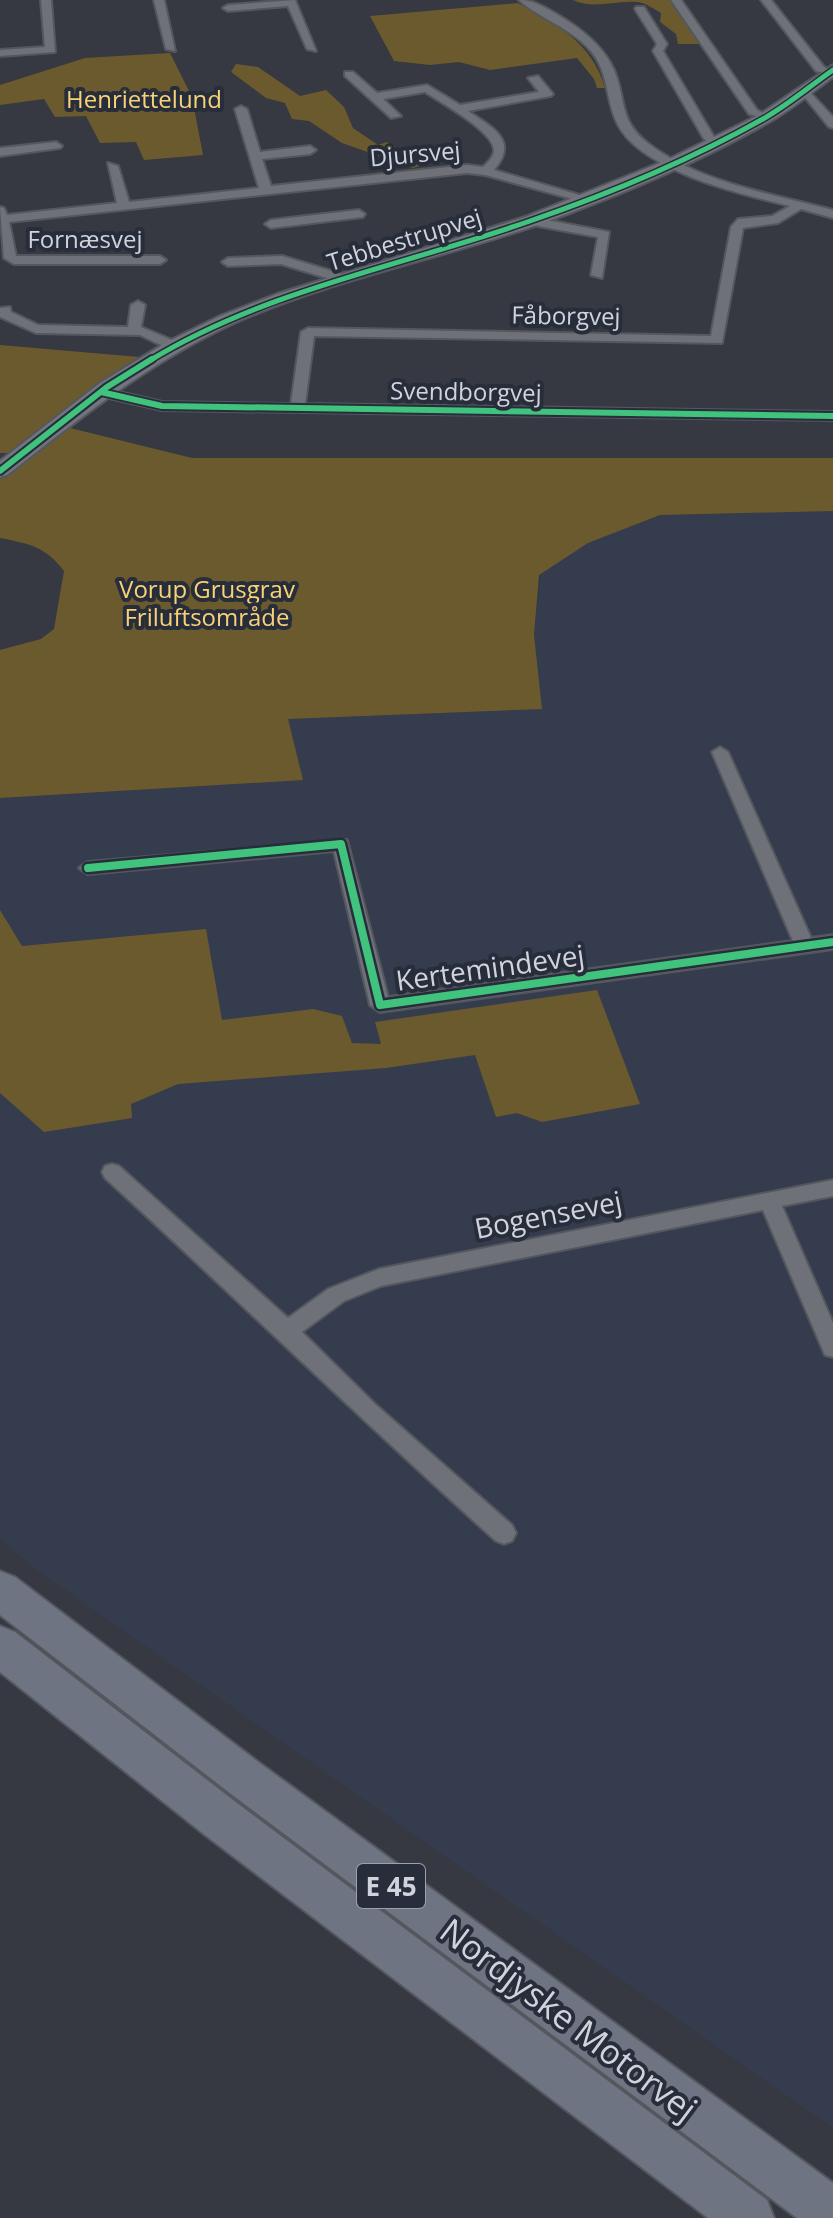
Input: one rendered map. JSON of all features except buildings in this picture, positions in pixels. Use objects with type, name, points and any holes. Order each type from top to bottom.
[{"type":"highway","name":"Nordjyske Motorvej","points":[[0,1590],[246,1779],[833,2212]]},
{"type":"highway","name":"Nordjyske Motorvej","points":[[0,1646],[221,1819],[749,2218]]},
{"type":"street","points":[[0,53],[51,50],[46,0]]},
{"type":"street","points":[[159,0],[171,49]]},
{"type":"street","points":[[524,0],[563,23],[598,53],[608,68],[620,119],[628,132],[673,164],[833,214]]},
{"type":"street","points":[[676,0],[753,112],[765,118]]},
{"type":"street","points":[[766,0],[820,69],[831,71]]},
{"type":"street","points":[[228,8],[291,1],[312,49]]},
{"type":"street","points":[[640,9],[662,44],[658,51],[710,139],[717,143]]},
{"type":"street","name":"Tebbestrupvej","points":[[0,471],[101,392],[174,346],[263,306],[531,221],[673,164],[765,118],[831,71]]},
{"type":"street","points":[[349,74],[395,116]]},
{"type":"street","points":[[459,109],[547,94],[534,78]]},
{"type":"street","points":[[376,97],[427,88],[459,109],[499,141],[498,159],[486,171]]},
{"type":"street","points":[[805,90],[833,125]]},
{"type":"street","points":[[241,109],[266,191]]},
{"type":"street","points":[[0,152],[56,146]]},
{"type":"street","points":[[255,156],[310,150]]},
{"type":"street","points":[[112,166],[124,206]]},
{"type":"street","name":"Djursvej","points":[[271,224],[298,204],[457,170],[486,171],[587,199]]},
{"type":"street","name":"Djursvej","points":[[1,215],[266,191],[298,204],[359,214]]},
{"type":"street","name":"Fåborgvej","points":[[297,408],[308,332],[717,340],[737,227],[742,222],[786,215],[799,205]]},
{"type":"street","name":"Fornæsvej","points":[[1,215],[10,258],[14,260],[160,260]]},
{"type":"street","points":[[531,221],[605,235],[597,275]]},
{"type":"street","points":[[228,262],[282,260],[343,279]]},
{"type":"street","points":[[134,331],[138,305]]},
{"type":"street","points":[[16,314],[36,329],[142,331],[174,346]]},
{"type":"street","name":"Svendborgvej","points":[[101,392],[162,406],[833,416]]},
{"type":"street","points":[[720,752],[805,946]]},
{"type":"street","name":"Kertemindevej","points":[[88,868],[341,844],[380,1005],[833,942]]},
{"type":"street","points":[[112,1172],[287,1331],[367,1411],[504,1533]]},
{"type":"street","name":"Bogensevej","points":[[287,1331],[336,1295],[379,1278],[833,1188]]},
{"type":"street","points":[[769,1200],[833,1348]]},
{"type":"shaded area","points":[[833,511],[833,2128],[41,1573],[0,1540],[0,1050],[206,929],[22,946],[0,910],[0,798],[302,780],[287,719],[542,709],[534,635],[541,573],[588,543],[660,515]]},
{"type":"green space","points":[[573,0],[672,0],[699,44],[678,44],[676,34],[660,22],[661,13],[644,4],[589,4]]},
{"type":"green space","points":[[518,3],[571,36],[591,58],[605,88],[597,88],[594,79],[577,58],[490,70],[459,62],[430,65],[394,61],[370,16]]},
{"type":"green space","name":"Henriettelund","points":[[170,53],[192,97],[203,155],[144,160],[136,142],[100,143],[86,116],[55,117],[44,99],[0,105],[0,85],[85,58]]},
{"type":"green space","points":[[236,64],[258,67],[300,96],[326,90],[344,107],[353,128],[378,145],[387,142],[423,165],[413,168],[342,143],[309,121],[292,119],[285,103],[266,98],[231,72]]},
{"type":"green space","points":[[0,345],[139,357],[44,425],[14,453],[0,453]]},
{"type":"green space","name":"Vorup Grusgrav Friluftsområde","points":[[66,427],[192,458],[833,458],[833,511],[660,515],[588,543],[539,575],[534,635],[542,709],[288,719],[303,780],[0,798],[0,650],[41,639],[54,629],[64,571],[36,547],[0,538],[0,477]]},
{"type":"green space","points":[[0,910],[22,946],[206,929],[222,1020],[313,1009],[342,1016],[352,1043],[381,1044],[375,1022],[597,990],[640,1104],[542,1122],[517,1113],[496,1117],[475,1055],[386,1068],[178,1084],[131,1104],[132,1118],[44,1132],[0,1093]]},
{"type":"cycle path","points":[[0,471],[107,387],[174,346],[227,320],[283,298],[531,221],[673,164],[765,118],[833,70]]},
{"type":"cycle path","points":[[101,392],[162,406],[833,416]]},
{"type":"cycle path","points":[[88,868],[341,844],[380,1005],[833,942]]}]
